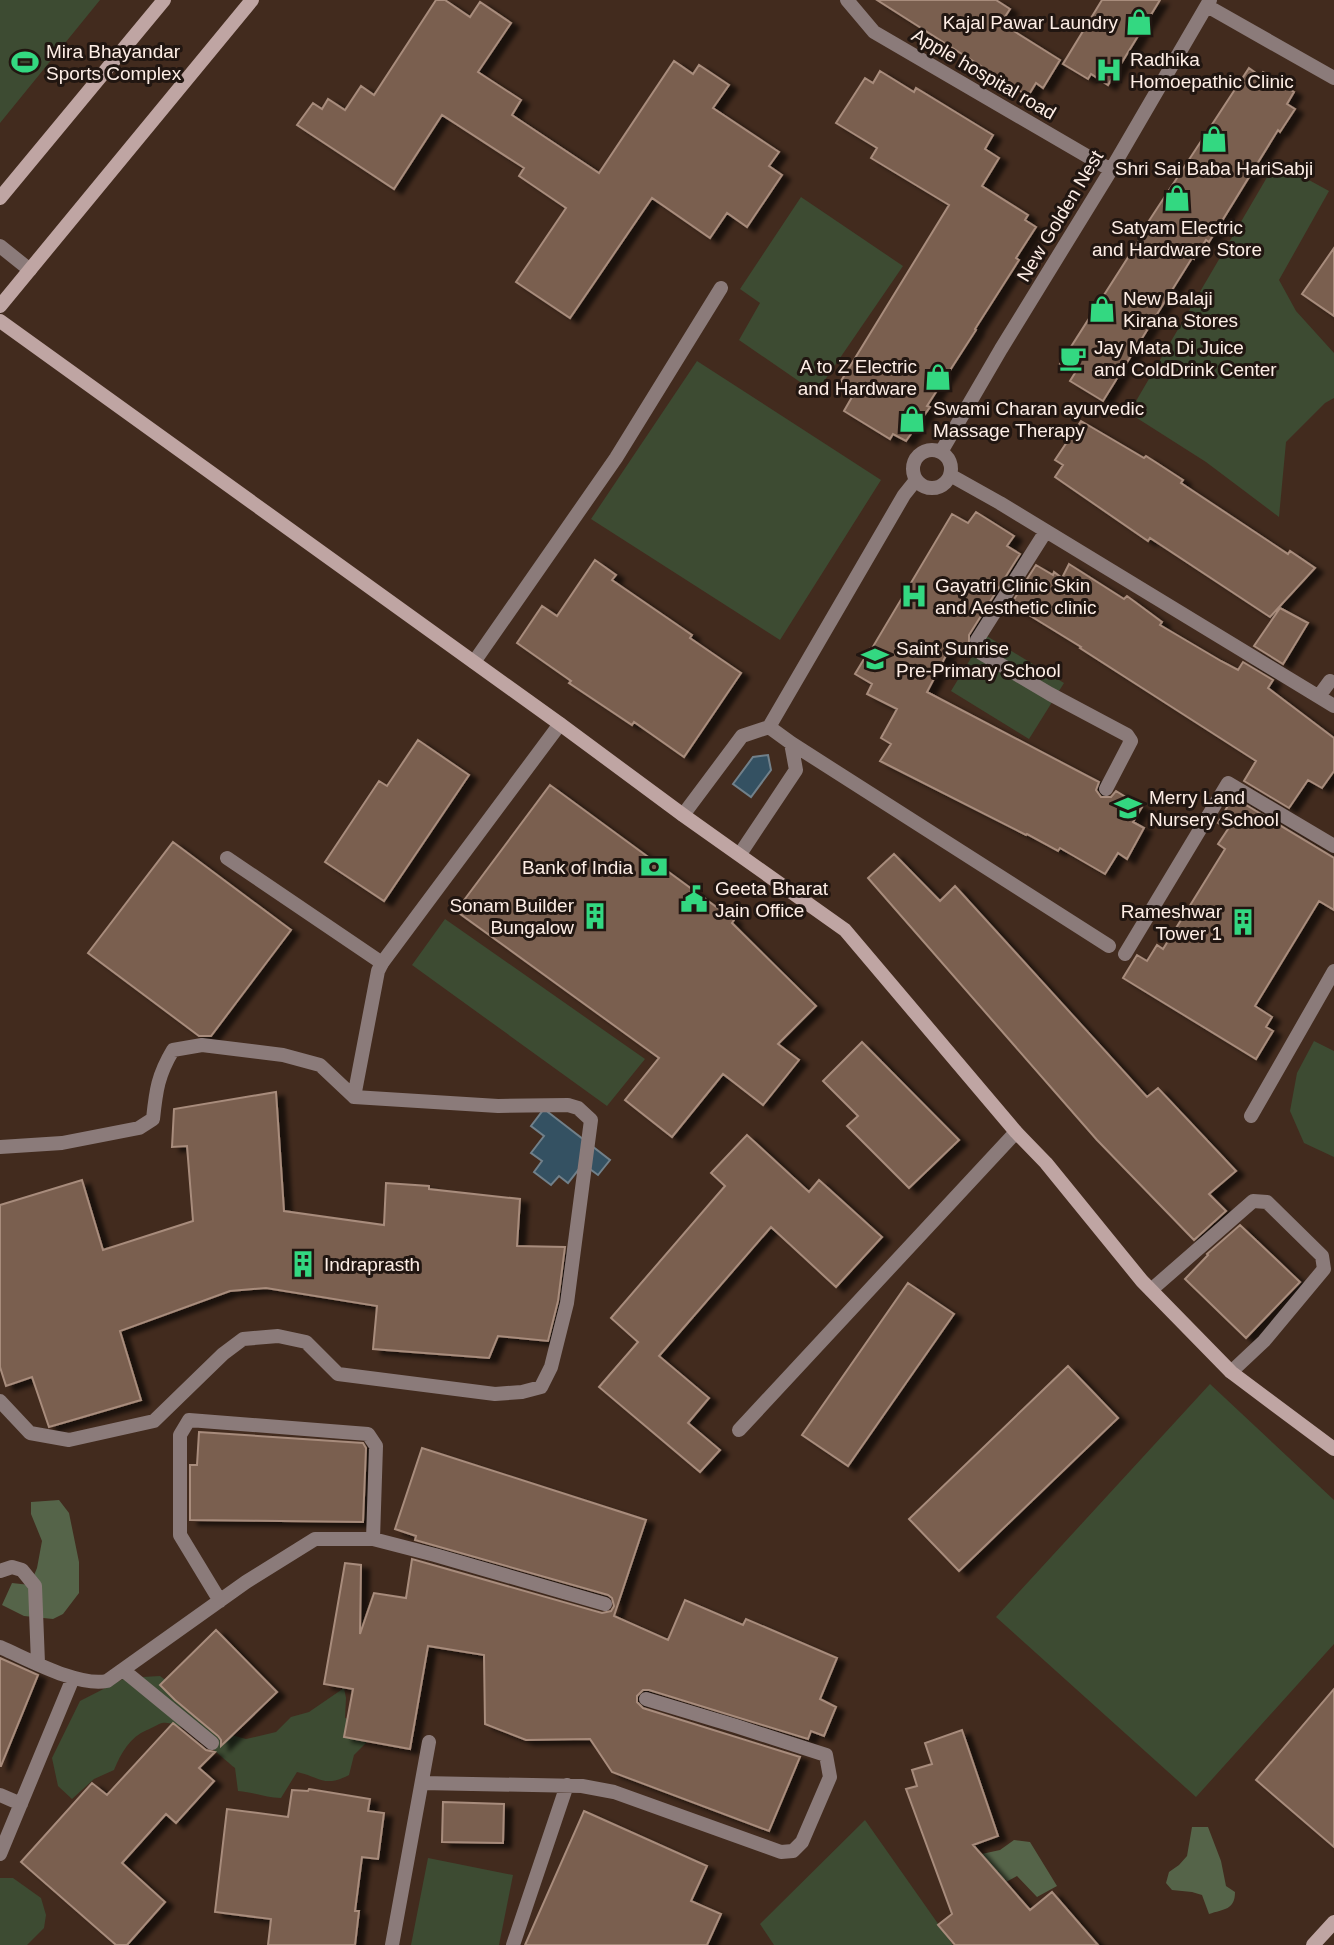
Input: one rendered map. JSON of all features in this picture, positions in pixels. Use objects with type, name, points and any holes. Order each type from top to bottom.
[{"type":"street","points":[[0,198],[164,0]]},
{"type":"street","points":[[0,306],[252,0]]},
{"type":"street","name":"Apple hospital road","points":[[847,0],[874,32],[1111,170]]},
{"type":"street","points":[[1209,3],[1334,78]]},
{"type":"street","name":"New Golden Nest","points":[[941,452],[1209,3]]},
{"type":"street","points":[[0,246],[30,270]]},
{"type":"street","points":[[474,662],[616,458],[721,288]]},
{"type":"street","points":[[0,321],[845,930],[1152,1290],[1231,1372],[1334,1449]]},
{"type":"street","points":[[929,450],[941,452],[950,460],[952,467],[945,484],[933,488],[921,484],[916,480],[913,468],[918,456],[929,450]]},
{"type":"street","points":[[950,475],[1334,706]]},
{"type":"street","points":[[683,815],[742,736],[769,727],[904,495],[916,480]]},
{"type":"street","points":[[1046,531],[977,640],[981,653],[1127,735],[1132,741],[1106,789]]},
{"type":"street","points":[[1319,696],[1330,681]]},
{"type":"street","points":[[354,1097],[378,971],[382,963],[560,724]]},
{"type":"street","points":[[769,727],[1109,946]]},
{"type":"street","points":[[740,854],[796,769],[791,743]]},
{"type":"street","points":[[1125,954],[1228,783],[1334,846]]},
{"type":"street","points":[[227,858],[382,963]]},
{"type":"street","points":[[1251,1116],[1334,971]]},
{"type":"street","points":[[0,1147],[62,1143],[139,1128],[153,1119],[162,1068],[173,1050],[202,1045],[283,1055],[320,1065],[354,1097],[498,1106],[568,1105],[578,1108],[591,1120],[567,1303],[551,1367],[541,1387],[495,1394],[338,1374],[306,1342],[278,1336],[243,1339],[223,1354],[154,1421],[69,1440],[30,1433],[0,1402]]},
{"type":"street","points":[[739,1430],[984,1170],[1016,1132]]},
{"type":"street","points":[[1152,1290],[1253,1201],[1267,1202],[1322,1256],[1324,1269],[1264,1341],[1231,1372]]},
{"type":"street","points":[[220,1601],[180,1535],[180,1435],[189,1420],[368,1434],[376,1446],[373,1539]]},
{"type":"street","points":[[0,1647],[73,1678],[98,1683],[107,1681],[246,1582],[315,1539],[373,1539],[605,1604]]},
{"type":"street","points":[[0,1571],[12,1567],[22,1570],[35,1586],[38,1663]]},
{"type":"street","points":[[123,1670],[212,1743]]},
{"type":"street","points":[[0,1854],[73,1678]]},
{"type":"street","points":[[422,1783],[582,1786],[614,1792],[781,1852],[793,1851],[802,1842],[830,1777],[826,1755],[646,1699]]},
{"type":"street","points":[[392,1945],[429,1742]]},
{"type":"street","points":[[513,1945],[567,1785]]},
{"type":"street","points":[[0,1795],[21,1804]]},
{"type":"street","points":[[1318,1943],[1334,1922]]},
{"type":"green space","name":"Mira Bhayandar Sports Complex","points":[[0,0],[100,0],[0,123]]},
{"type":"green space","points":[[1276,162],[1329,191],[1279,280],[1296,311],[1334,353],[1334,398],[1325,403],[1286,442],[1279,517],[1206,462],[1129,413]]},
{"type":"green space","points":[[801,197],[903,266],[816,393],[739,340],[760,303],[740,289]]},
{"type":"green space","points":[[697,361],[881,480],[780,640],[591,519]]},
{"type":"green space","points":[[985,635],[1064,683],[1029,739],[951,691]]},
{"type":"green space","points":[[445,919],[645,1059],[607,1106],[412,965]]},
{"type":"green space","points":[[1314,1041],[1334,1051],[1334,1157],[1304,1143],[1290,1111],[1297,1073]]},
{"type":"green space","points":[[1210,1384],[1334,1500],[1334,1644],[1196,1797],[996,1617]]},
{"type":"green space","points":[[59,1500],[69,1513],[79,1562],[79,1593],[63,1614],[53,1619],[24,1616],[2,1605],[12,1583],[30,1585],[37,1568],[42,1541],[31,1514],[31,1502]]},
{"type":"green space","points":[[160,1676],[231,1735],[246,1739],[276,1732],[291,1717],[309,1712],[344,1688],[345,1718],[370,1724],[370,1739],[354,1755],[349,1775],[328,1781],[297,1772],[281,1798],[275,1798],[238,1791],[235,1768],[190,1732],[171,1723],[162,1723],[131,1741],[114,1770],[94,1779],[72,1799],[58,1786],[52,1758],[80,1701],[125,1678]]},
{"type":"green space","points":[[865,1820],[953,1945],[774,1945],[760,1924]]},
{"type":"green space","points":[[1192,1827],[1208,1827],[1221,1861],[1226,1886],[1235,1892],[1231,1906],[1224,1910],[1209,1914],[1202,1895],[1172,1890],[1166,1883],[1169,1872],[1187,1856]]},
{"type":"green space","points":[[1014,1840],[1030,1842],[1057,1886],[1037,1897],[1017,1876],[986,1893],[977,1855],[1000,1850]]},
{"type":"green space","points":[[428,1858],[513,1875],[499,1945],[411,1945]]},
{"type":"green space","points":[[0,1878],[13,1878],[41,1898],[46,1915],[44,1928],[27,1945],[0,1945]]},
{"type":"water","points":[[768,755],[771,770],[751,797],[733,784],[753,757]]},
{"type":"water","points":[[544,1109],[610,1160],[598,1175],[583,1164],[568,1183],[559,1176],[551,1185],[534,1172],[542,1161],[531,1153],[544,1136],[531,1126]]},
{"type":"building","points":[[436,0],[445,0],[470,17],[480,2],[511,23],[478,72],[521,100],[512,115],[599,173],[674,61],[693,74],[699,65],[729,85],[713,108],[779,152],[769,166],[782,175],[747,227],[727,213],[710,238],[652,198],[570,318],[516,282],[566,208],[519,176],[524,168],[442,115],[394,189],[297,125],[313,103],[322,109],[328,99],[345,110],[361,86],[374,95]]},
{"type":"building","points":[[877,0],[996,0],[1010,9],[1001,23],[1060,60],[1043,88],[1036,83],[1028,96]]},
{"type":"building","points":[[1102,0],[1160,0],[1108,85],[1091,74],[1088,79],[1063,64]]},
{"type":"building","points":[[1249,68],[1260,76],[1263,72],[1294,92],[1287,104],[1295,109],[1280,132],[1278,130],[1209,242],[1206,240],[1194,259],[1192,258],[1103,401],[1070,381],[1075,373],[1060,364],[1141,237],[1139,236]]},
{"type":"building","points":[[880,71],[914,92],[916,88],[993,135],[985,149],[999,158],[982,186],[1028,215],[1025,220],[1036,227],[1016,258],[1019,260],[927,406],[930,407],[906,441],[893,434],[890,439],[844,411],[856,390],[841,381],[949,205],[871,158],[877,148],[836,123],[865,78],[873,83]]},
{"type":"building","points":[[1334,248],[1334,316],[1302,294]]},
{"type":"building","points":[[1081,421],[1144,458],[1146,456],[1183,480],[1181,483],[1288,554],[1290,551],[1315,568],[1270,617],[1150,538],[1148,541],[1055,477],[1063,465],[1055,460]]},
{"type":"building","points":[[976,512],[1014,536],[1007,546],[1020,554],[969,635],[969,645],[966,649],[953,642],[927,692],[1099,782],[1096,790],[1101,797],[1111,797],[1116,791],[1142,807],[1133,822],[1144,828],[1127,859],[1118,853],[1105,874],[1060,848],[1058,851],[880,761],[891,744],[881,738],[897,709],[867,694],[872,684],[855,674],[952,514],[968,523]]},
{"type":"building","points":[[595,560],[616,575],[612,580],[692,635],[690,638],[741,673],[684,757],[634,722],[632,725],[569,683],[571,681],[517,643],[542,606],[557,616]]},
{"type":"building","points":[[1069,564],[1124,599],[1127,596],[1162,622],[1160,625],[1221,661],[1238,670],[1243,662],[1273,680],[1268,688],[1334,738],[1334,771],[1322,788],[1308,780],[1289,808],[1244,781],[1256,761],[1011,604],[1036,565],[1062,578]]},
{"type":"building","points":[[1280,608],[1308,623],[1283,664],[1254,646]]},
{"type":"building","points":[[418,740],[469,775],[384,901],[325,862],[379,781],[387,786]]},
{"type":"building","name":"Sonam Builder Bungalow","points":[[550,785],[734,920],[732,923],[816,1006],[778,1044],[799,1060],[763,1105],[723,1074],[672,1137],[625,1100],[659,1058],[456,911]]},
{"type":"building","name":"Rameshwar Tower 1","points":[[1233,797],[1334,858],[1334,910],[1319,901],[1255,1006],[1272,1017],[1266,1027],[1273,1031],[1256,1059],[1123,978],[1137,955],[1147,961],[1157,945],[1163,949],[1225,849],[1218,844],[1228,829],[1218,823]]},
{"type":"building","points":[[173,842],[291,930],[211,1036],[199,1036],[88,953]]},
{"type":"building","points":[[894,854],[940,901],[955,886],[1147,1097],[1158,1088],[1236,1171],[1209,1194],[1226,1211],[1194,1240],[1097,1140],[868,878]]},
{"type":"building","points":[[862,1042],[959,1140],[909,1188],[847,1126],[858,1116],[823,1081]]},
{"type":"building","name":"Indraprasth","points":[[276,1092],[284,1211],[384,1225],[386,1183],[429,1186],[429,1189],[520,1199],[517,1246],[565,1247],[558,1301],[548,1341],[498,1336],[489,1358],[373,1349],[377,1306],[266,1288],[230,1291],[120,1331],[141,1400],[49,1427],[32,1377],[6,1386],[0,1367],[0,1205],[82,1180],[103,1250],[193,1221],[187,1146],[172,1147],[174,1109]]},
{"type":"building","points":[[747,1135],[809,1192],[819,1180],[882,1237],[836,1287],[771,1227],[659,1356],[709,1398],[688,1423],[720,1450],[700,1472],[599,1387],[638,1342],[611,1318],[725,1186],[711,1173]]},
{"type":"building","points":[[1240,1225],[1300,1282],[1246,1338],[1185,1279],[1207,1254]]},
{"type":"building","points":[[908,1283],[954,1314],[848,1466],[802,1435]]},
{"type":"building","points":[[1068,1366],[1118,1418],[959,1571],[909,1519]]},
{"type":"building","points":[[199,1432],[363,1443],[366,1448],[363,1522],[190,1520],[190,1465],[197,1465]]},
{"type":"building","points":[[422,1448],[646,1520],[614,1616],[668,1640],[685,1600],[743,1625],[746,1619],[837,1658],[820,1699],[836,1707],[824,1736],[811,1731],[808,1739],[649,1690],[643,1690],[637,1696],[637,1702],[643,1708],[800,1757],[769,1831],[612,1772],[590,1739],[526,1740],[485,1724],[484,1655],[428,1646],[410,1749],[344,1737],[353,1689],[324,1684],[345,1563],[361,1565],[360,1634],[374,1593],[406,1598],[412,1559],[602,1613],[611,1611],[614,1606],[608,1595],[415,1540],[416,1536],[395,1529]]},
{"type":"building","points":[[216,1630],[277,1692],[221,1746],[218,1736],[160,1685]]},
{"type":"building","points":[[0,1658],[38,1675],[1,1766],[0,1766]]},
{"type":"building","points":[[1334,1689],[1334,1847],[1256,1780]]},
{"type":"building","points":[[173,1723],[206,1750],[215,1752],[199,1768],[214,1781],[176,1823],[166,1814],[122,1863],[165,1902],[127,1945],[116,1945],[21,1862],[92,1783],[107,1795]]},
{"type":"building","points":[[962,1730],[998,1836],[973,1845],[1030,1910],[1052,1892],[1098,1945],[955,1945],[938,1925],[952,1914],[906,1789],[917,1786],[912,1770],[932,1764],[925,1743]]},
{"type":"building","points":[[309,1789],[370,1799],[368,1811],[384,1813],[378,1859],[362,1857],[355,1911],[359,1911],[355,1945],[268,1945],[271,1919],[215,1912],[227,1809],[288,1817],[292,1790]]},
{"type":"building","points":[[443,1802],[504,1804],[503,1843],[442,1842]]},
{"type":"building","points":[[584,1811],[707,1866],[691,1901],[721,1914],[707,1945],[525,1945]]},
{"type":"place","name":"Kajal Pawar Laundry","points":[[1139,22]]},
{"type":"place","name":"Mira Bhayandar Sports Complex","points":[[25,62]]},
{"type":"place","name":"Radhika Homoepathic Clinic","points":[[1109,70]]},
{"type":"place","name":"Shri Sai Baba HariSabji","points":[[1214,139]]},
{"type":"place","name":"Satyam Electric and Hardware Store","points":[[1177,198]]},
{"type":"place","name":"New Balaji Kirana Stores","points":[[1102,309]]},
{"type":"place","name":"Jay Mata Di Juice and ColdDrink Center","points":[[1073,358]]},
{"type":"place","name":"A to Z Electric and Hardware","points":[[938,377]]},
{"type":"place","name":"Swami Charan ayurvedic Massage Therapy","points":[[912,419]]},
{"type":"place","name":"Gayatri Clinic Skin and Aesthetic clinic","points":[[914,596]]},
{"type":"place","name":"Saint Sunrise Pre-Primary School","points":[[875,659]]},
{"type":"place","name":"Merry Land Nursery School","points":[[1128,808]]},
{"type":"place","name":"Bank of India","points":[[654,867]]},
{"type":"place","name":"Geeta Bharat Jain Office","points":[[694,899]]},
{"type":"place","name":"Sonam Builder Bungalow","points":[[595,916]]},
{"type":"place","name":"Rameshwar Tower 1","points":[[1243,922]]},
{"type":"place","name":"Indraprasth","points":[[303,1264]]}]
